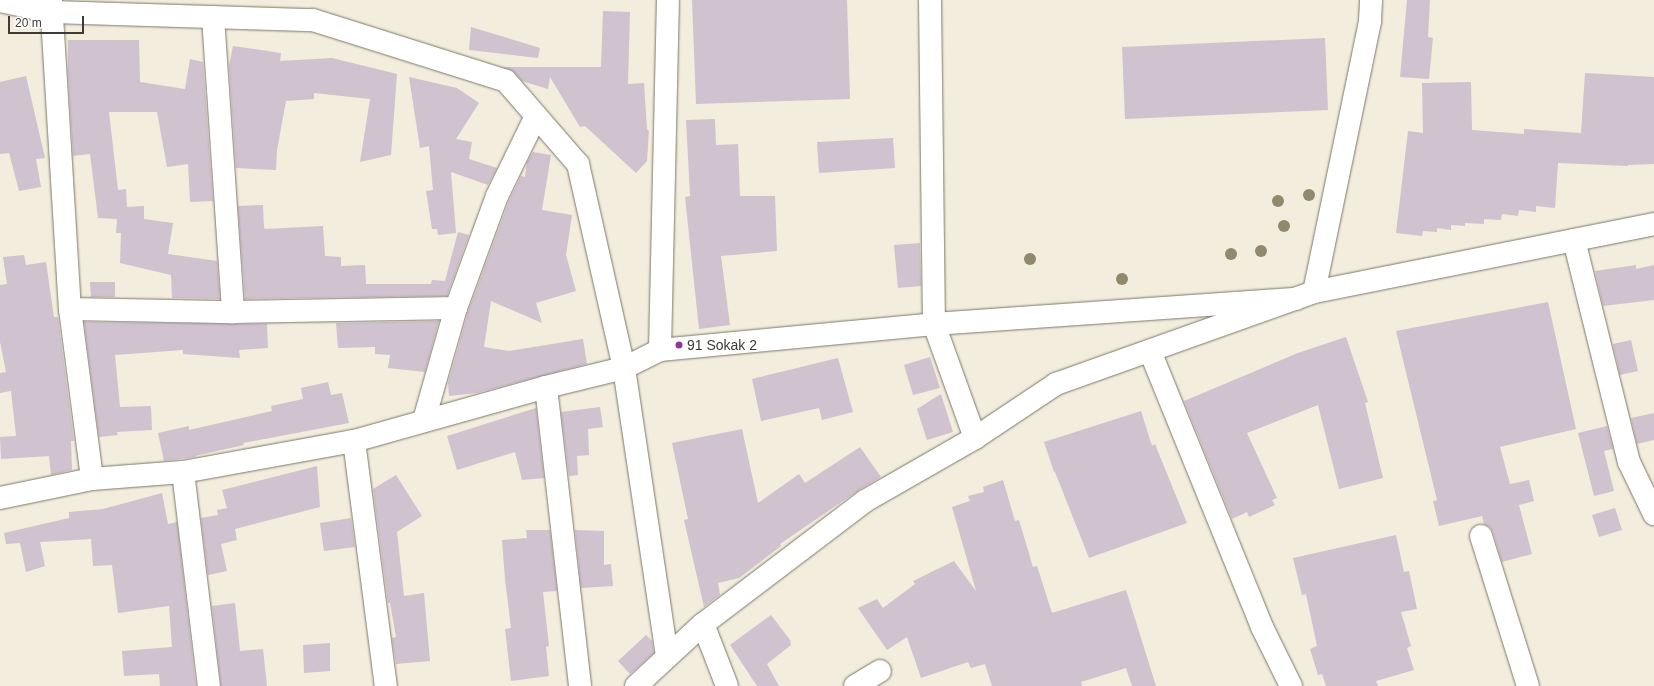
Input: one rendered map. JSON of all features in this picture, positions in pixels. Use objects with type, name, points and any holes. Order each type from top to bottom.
[{"type":"street","points":[[660,350],[668,0]]},
{"type":"street","points":[[930,0],[934,324],[975,438]]},
{"type":"street","points":[[1305,295],[1370,21],[1371,0]]},
{"type":"street","points":[[0,1],[213,17],[313,20],[506,81],[578,164],[624,368],[667,657]]},
{"type":"street","points":[[51,6],[70,309],[92,479]]},
{"type":"street","points":[[213,17],[233,312]]},
{"type":"street","points":[[424,420],[456,308],[497,196],[536,116]]},
{"type":"street","points":[[0,498],[92,479],[183,472],[354,441],[424,420],[546,387],[624,368],[660,350],[934,324],[1305,295],[1654,224]]},
{"type":"street","points":[[1574,240],[1629,462],[1654,514]]},
{"type":"street","points":[[636,686],[703,624],[865,501],[975,438],[1056,384],[1305,295]]},
{"type":"street","points":[[70,309],[233,312],[456,308]]},
{"type":"street","points":[[1150,351],[1262,627],[1291,686]]},
{"type":"street","points":[[546,387],[580,686]]},
{"type":"street","points":[[354,441],[386,686]]},
{"type":"street","points":[[183,472],[209,686]]},
{"type":"street","points":[[1481,536],[1528,686]]},
{"type":"street","points":[[703,624],[727,686]]},
{"type":"street","points":[[855,686],[880,671]]},
{"type":"building","points":[[692,0],[847,0],[850,99],[696,104]]},
{"type":"building","points":[[1407,0],[1430,0],[1428,37],[1433,38],[1429,79],[1400,77]]},
{"type":"building","points":[[603,11],[630,12],[628,84],[644,83],[647,129],[649,131],[647,161],[636,173],[585,126],[580,127],[550,77],[548,89],[522,81],[515,73],[502,67],[601,67]]},
{"type":"building","points":[[471,27],[540,48],[538,58],[469,50]]},
{"type":"building","points":[[1325,38],[1328,110],[1125,119],[1122,47]]},
{"type":"building","points":[[68,40],[139,40],[140,82],[185,89],[190,59],[203,62],[213,201],[190,202],[188,164],[167,167],[157,112],[109,112],[118,190],[126,189],[127,207],[144,206],[144,219],[173,223],[168,254],[217,261],[220,299],[172,298],[171,275],[120,263],[121,233],[116,233],[117,219],[98,218],[90,154],[73,156],[68,73]]},
{"type":"building","points":[[233,46],[281,53],[280,61],[332,58],[397,74],[391,155],[360,162],[370,99],[314,93],[314,99],[286,101],[277,150],[276,170],[236,168],[229,66]]},
{"type":"building","points":[[1585,73],[1654,77],[1654,164],[1628,166],[1558,163],[1555,208],[1536,206],[1536,212],[1519,210],[1518,216],[1502,214],[1501,220],[1484,219],[1484,224],[1465,223],[1465,226],[1451,225],[1451,230],[1437,228],[1437,232],[1423,231],[1422,236],[1396,233],[1408,131],[1423,133],[1422,83],[1471,82],[1472,130],[1524,134],[1524,129],[1581,133]]},
{"type":"building","points":[[26,76],[45,158],[36,159],[41,187],[19,191],[9,153],[0,154],[0,82]]},
{"type":"building","points":[[409,77],[457,88],[479,103],[456,139],[472,142],[469,159],[497,168],[488,185],[451,172],[456,233],[438,235],[437,229],[432,229],[426,191],[433,190],[429,146],[420,148]]},
{"type":"building","points":[[715,119],[716,145],[738,144],[740,196],[775,196],[777,251],[721,256],[730,325],[699,329],[685,197],[690,196],[686,120]]},
{"type":"building","points":[[893,138],[895,168],[819,173],[817,142]]},
{"type":"building","points":[[533,152],[551,155],[542,210],[572,215],[566,255],[576,291],[536,303],[542,323],[491,301],[484,347],[509,351],[583,339],[587,364],[477,393],[449,396],[448,383],[468,312],[509,201],[521,176],[525,177],[527,162]]},
{"type":"building","points":[[263,205],[264,228],[266,229],[323,226],[325,256],[341,257],[341,266],[365,265],[366,284],[431,284],[432,280],[445,281],[458,232],[469,235],[447,296],[245,299],[238,206]]},
{"type":"building","points":[[920,243],[921,286],[898,288],[894,245]]},
{"type":"building","points":[[24,255],[26,265],[46,262],[54,317],[58,317],[74,441],[71,441],[72,470],[51,475],[49,456],[1,459],[0,437],[16,436],[11,391],[0,393],[0,373],[6,372],[0,342],[0,285],[7,284],[3,257]]},
{"type":"building","points":[[1636,265],[1636,269],[1654,265],[1654,300],[1603,306],[1595,271]]},
{"type":"building","points":[[90,282],[115,282],[115,297],[91,297]]},
{"type":"building","points":[[1548,302],[1576,429],[1500,447],[1510,484],[1529,480],[1534,501],[1519,505],[1532,554],[1502,562],[1493,532],[1490,527],[1484,524],[1482,516],[1439,526],[1433,501],[1437,500],[1396,331]]},
{"type":"building","points":[[439,321],[425,372],[388,368],[390,355],[375,354],[375,347],[338,348],[336,323]]},
{"type":"building","points":[[84,322],[267,324],[268,348],[239,350],[240,358],[183,354],[183,350],[115,355],[120,407],[151,406],[152,430],[117,432],[118,435],[99,437]]},
{"type":"building","points":[[1346,337],[1368,402],[1365,403],[1383,478],[1339,489],[1318,405],[1247,433],[1277,498],[1272,500],[1275,505],[1249,517],[1247,512],[1232,519],[1184,401],[1298,353]]},
{"type":"building","points":[[1631,340],[1638,371],[1620,375],[1613,344]]},
{"type":"building","points":[[930,357],[940,388],[913,395],[904,365]]},
{"type":"building","points":[[838,358],[853,412],[822,420],[819,408],[761,421],[752,379]]},
{"type":"building","points":[[328,382],[331,395],[342,393],[349,423],[243,443],[244,445],[195,456],[196,457],[164,461],[158,433],[189,426],[189,430],[272,411],[271,406],[303,399],[301,388]]},
{"type":"building","points":[[941,394],[953,432],[927,440],[917,409]]},
{"type":"building","points":[[600,407],[603,427],[588,429],[589,455],[577,456],[578,475],[569,476],[561,412]]},
{"type":"building","points":[[536,408],[544,478],[522,480],[515,452],[457,470],[447,436]]},
{"type":"building","points":[[1141,411],[1152,446],[1155,444],[1187,523],[1089,558],[1054,472],[1044,442]]},
{"type":"building","points":[[1654,413],[1654,440],[1637,444],[1631,418]]},
{"type":"building","points":[[1607,426],[1613,449],[1604,451],[1614,491],[1594,496],[1578,433]]},
{"type":"building","points":[[742,429],[758,503],[799,474],[805,483],[860,447],[881,477],[859,490],[780,544],[781,546],[739,578],[718,583],[720,595],[704,607],[684,520],[688,519],[672,443]]},
{"type":"building","points":[[317,466],[320,507],[235,529],[237,540],[221,544],[227,571],[208,575],[201,518],[218,515],[217,510],[227,508],[222,490]]},
{"type":"building","points":[[396,475],[422,516],[397,532],[404,596],[424,593],[430,661],[396,664],[392,638],[396,637],[390,603],[388,603],[373,489]]},
{"type":"building","points":[[1003,480],[1015,521],[1019,520],[1033,567],[1037,566],[1052,613],[1126,590],[1156,686],[1132,686],[1126,668],[1081,682],[1082,686],[992,686],[985,664],[971,668],[968,662],[921,678],[907,637],[887,650],[858,608],[877,599],[883,608],[915,584],[913,581],[954,561],[976,591],[952,507],[970,501],[968,496],[984,492],[983,487]]},
{"type":"building","points":[[162,493],[168,524],[177,522],[196,686],[160,686],[159,674],[124,676],[122,651],[172,647],[169,606],[118,613],[112,565],[93,566],[91,539],[40,542],[45,566],[26,572],[20,543],[6,544],[4,533],[69,518],[69,512],[103,509]]},
{"type":"building","points":[[1615,508],[1622,530],[1599,537],[1592,515]]},
{"type":"building","points":[[351,518],[355,547],[324,551],[320,523]]},
{"type":"building","points":[[526,530],[550,530],[557,591],[543,592],[549,646],[546,647],[549,676],[511,681],[505,629],[511,628],[502,540],[527,538]]},
{"type":"building","points":[[575,530],[604,531],[604,565],[611,564],[613,586],[581,588]]},
{"type":"building","points":[[1396,535],[1404,572],[1409,571],[1417,609],[1401,612],[1411,646],[1407,648],[1414,670],[1376,681],[1378,686],[1326,686],[1322,674],[1318,675],[1310,649],[1317,646],[1306,594],[1302,595],[1293,558]]},
{"type":"building","points":[[235,603],[240,651],[263,649],[267,686],[221,686],[212,606]]},
{"type":"building","points":[[771,615],[790,640],[791,645],[767,664],[779,686],[757,686],[730,645]]},
{"type":"building","points":[[646,635],[652,641],[654,653],[630,674],[618,661]]},
{"type":"building","points":[[330,643],[330,671],[304,673],[303,645]]},
{"type":"place","name":"91 Sokak 2","points":[[679,345]]}]
